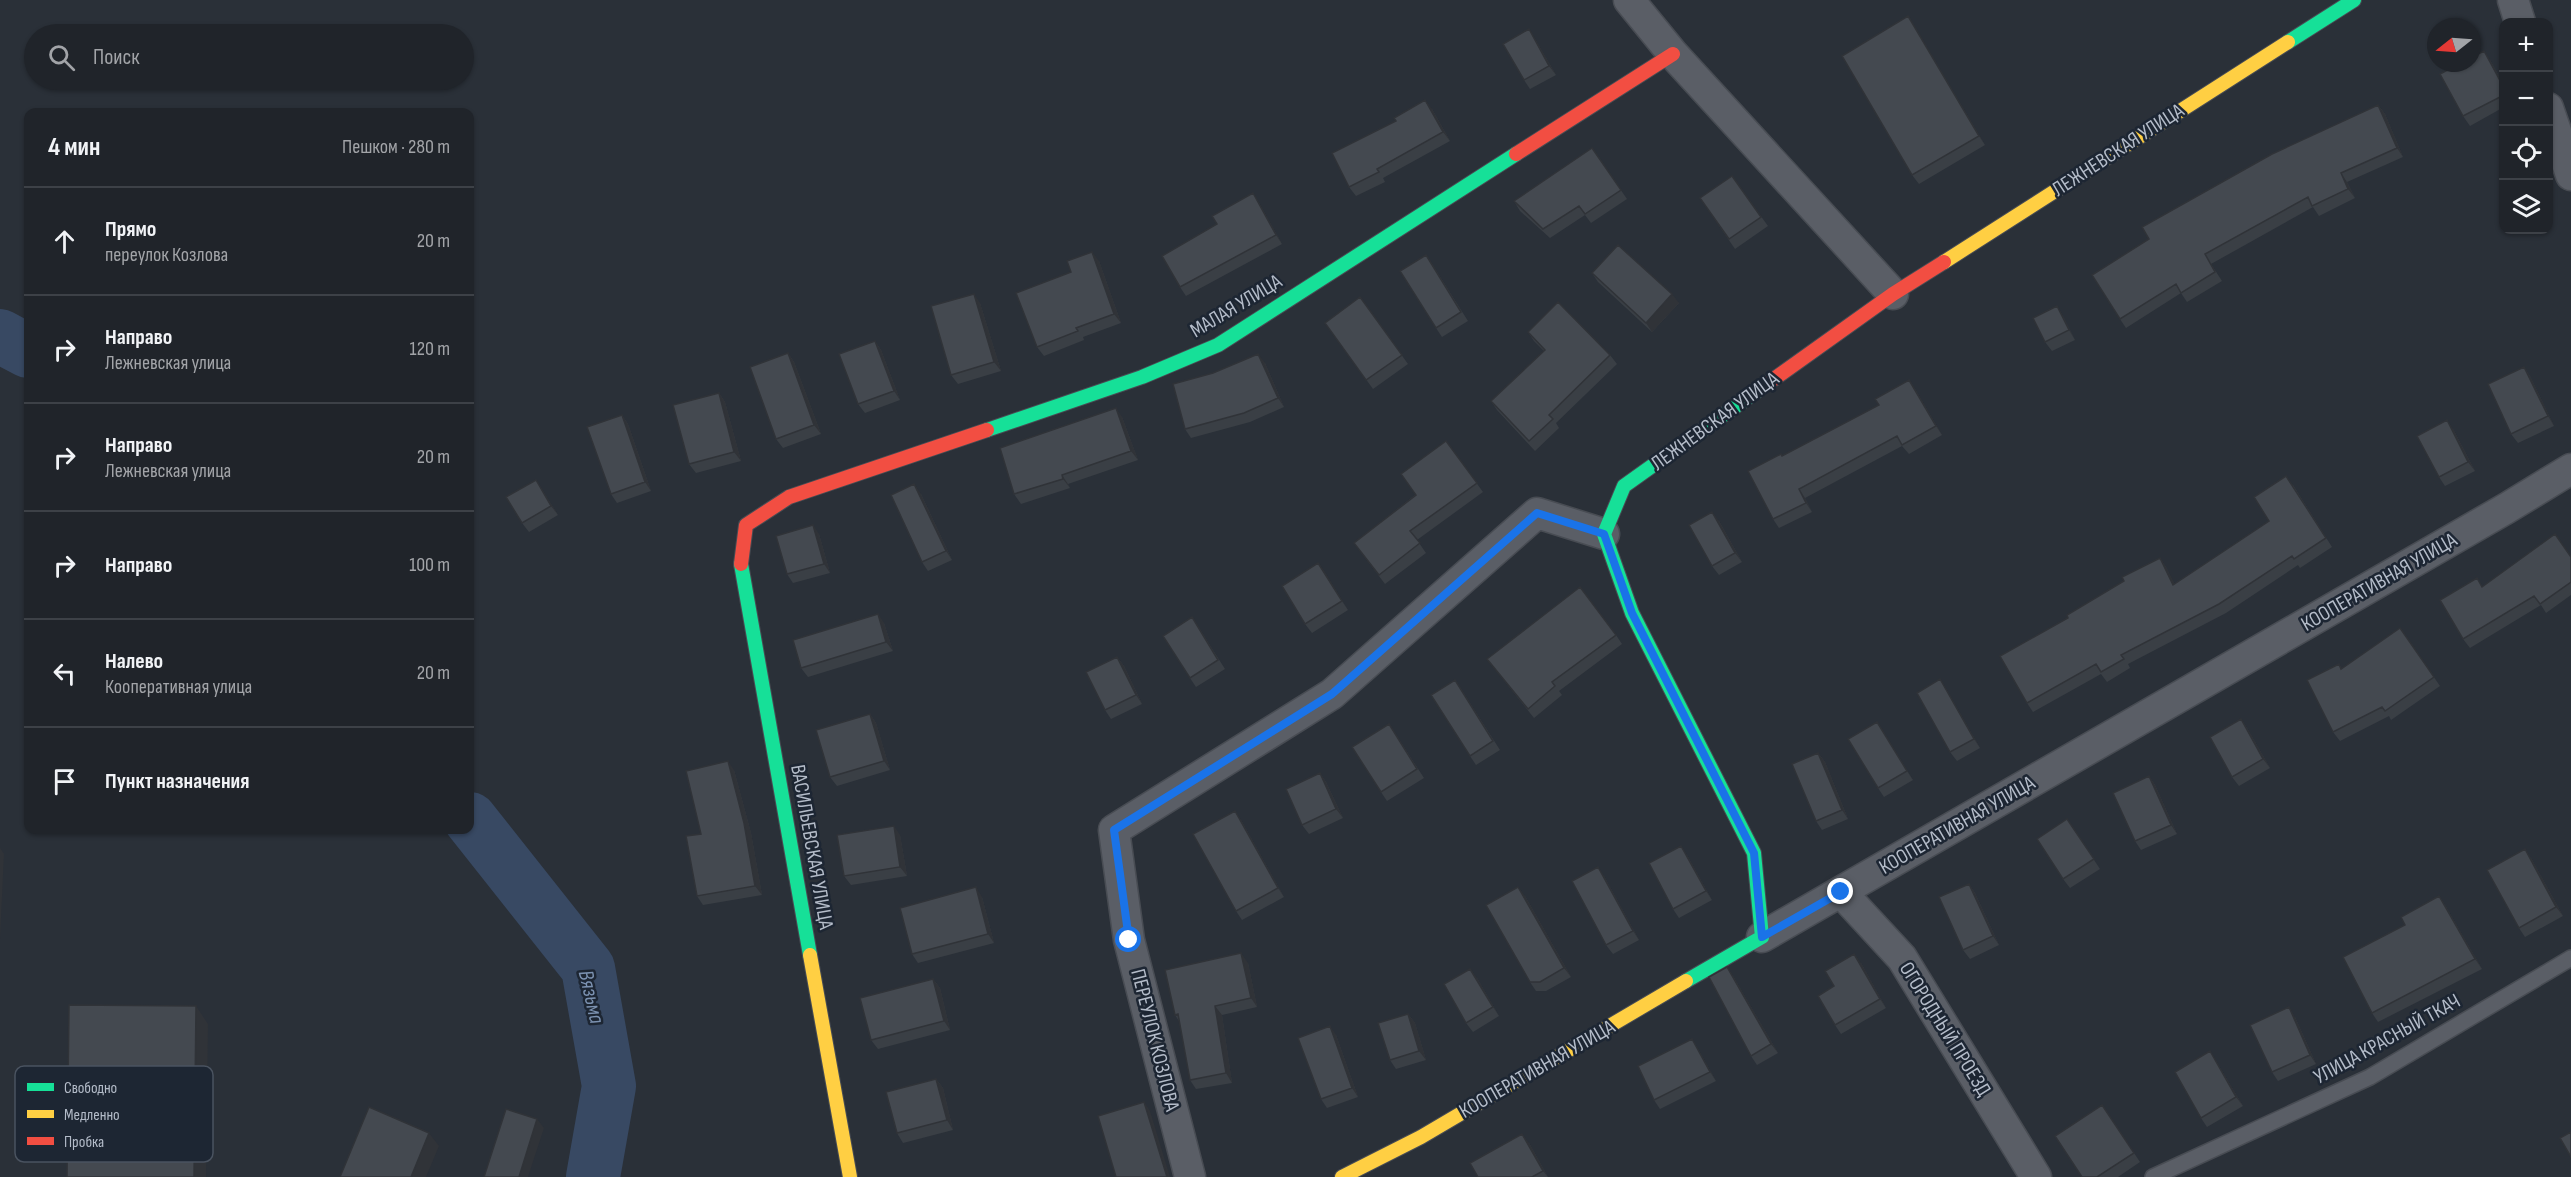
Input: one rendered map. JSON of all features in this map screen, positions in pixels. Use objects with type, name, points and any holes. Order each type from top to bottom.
[{"type":"street","points":[[1629,0],[1673,54],[1893,294]]},
{"type":"street","name":"ЛЕЖНЕВСКАЯ УЛИЦА","points":[[1604,534],[1624,486],[1893,294],[2354,0]]},
{"type":"street","points":[[2513,0],[2519,18]]},
{"type":"street","name":"МАЛАЯ УЛИЦА","points":[[746,525],[789,497],[1142,377],[1218,345],[1673,54]]},
{"type":"street","points":[[2553,123],[2571,175]]},
{"type":"street","name":"КООПЕРАТИВНАЯ УЛИЦА","points":[[1342,1177],[1420,1137],[1762,937],[2507,508],[2571,468]]},
{"type":"street","name":"ПЕРЕУЛОК КОЗЛОВА","points":[[1190,1177],[1129,940],[1114,830],[1332,694],[1537,513],[1604,534]]},
{"type":"street","name":"ВАСИЛЬЕВСКАЯ УЛИЦА","points":[[746,525],[740,560],[850,1177]]},
{"type":"street","points":[[1604,534],[1632,613],[1754,853],[1762,937]]},
{"type":"street","name":"ОГОРОДНЫЙ ПРОЕЗД","points":[[1841,892],[1902,958],[2036,1177]]},
{"type":"lane","name":"УЛИЦА КРАСНЫЙ ТКАЧ","points":[[2153,1177],[2370,1077],[2571,958]]},
{"type":"building","points":[[1908,16],[1979,136],[1912,175],[1842,56]]},
{"type":"building","points":[[1529,29],[1549,66],[1524,80],[1503,44]]},
{"type":"building","points":[[2484,51],[2499,79],[2499,98],[2463,116],[2440,74],[2444,72],[2481,72],[2481,52]]},
{"type":"building","points":[[1425,100],[1443,132],[1377,169],[1379,172],[1349,187],[1332,153],[1396,121],[1394,118]]},
{"type":"building","points":[[2378,105],[2397,148],[2341,173],[2348,189],[2312,206],[2308,197],[2205,254],[2215,272],[2181,293],[2176,284],[2120,319],[2092,275],[2149,239],[2142,227],[2272,154]]},
{"type":"building","points":[[1592,148],[1621,190],[1585,214],[1579,206],[1543,229],[1514,201]]},
{"type":"building","points":[[1732,176],[1761,217],[1729,239],[1700,198]]},
{"type":"building","points":[[1253,193],[1276,235],[1180,287],[1162,256],[1217,224],[1212,216]]},
{"type":"building","points":[[1618,245],[1672,294],[1646,323],[1592,273]]},
{"type":"building","points":[[1092,252],[1114,314],[1076,328],[1078,331],[1037,347],[1016,293],[1071,272],[1067,261]]},
{"type":"building","points":[[1426,255],[1461,312],[1436,328],[1400,271]]},
{"type":"building","points":[[974,294],[994,362],[951,375],[931,306]]},
{"type":"building","points":[[1360,297],[1402,355],[1366,380],[1325,323]]},
{"type":"building","points":[[1558,302],[1610,355],[1549,415],[1553,419],[1529,441],[1491,401],[1545,350],[1528,332]]},
{"type":"building","points":[[2057,306],[2069,330],[2045,342],[2033,318]]},
{"type":"building","points":[[875,341],[894,391],[858,404],[839,354]]},
{"type":"building","points":[[788,353],[814,425],[776,439],[750,367]]},
{"type":"building","points":[[1258,354],[1278,398],[1244,413],[1185,429],[1173,384],[1213,373]]},
{"type":"building","points":[[2524,367],[2548,416],[2511,434],[2488,384]]},
{"type":"building","points":[[1909,380],[1936,426],[1902,445],[1897,436],[1799,489],[1806,503],[1773,519],[1748,471],[1781,454],[1782,456],[1879,405],[1875,399]]},
{"type":"building","points":[[719,393],[734,452],[689,464],[673,405]]},
{"type":"building","points":[[1116,408],[1131,451],[1062,475],[1063,479],[1014,494],[1000,448]]},
{"type":"building","points":[[622,415],[645,482],[611,494],[587,427]]},
{"type":"building","points":[[2447,420],[2468,462],[2439,477],[2417,436]]},
{"type":"building","points":[[1446,441],[1477,483],[1410,531],[1420,543],[1379,575],[1354,543],[1416,495],[1401,474]]},
{"type":"building","points":[[2286,476],[2326,538],[2294,559],[2292,556],[2219,604],[2121,655],[2124,659],[2101,672],[2096,664],[2027,703],[2000,656],[2068,618],[2067,615],[2124,581],[2122,577],[2160,558],[2173,585],[2269,521],[2254,497]]},
{"type":"building","points":[[536,480],[551,506],[522,523],[506,497]]},
{"type":"building","points":[[914,484],[946,551],[922,562],[891,495]]},
{"type":"building","points":[[1712,512],[1735,553],[1712,566],[1689,525]]},
{"type":"building","points":[[813,525],[824,564],[787,574],[776,536]]},
{"type":"building","points":[[2555,534],[2571,557],[2571,582],[2540,604],[2534,596],[2463,639],[2440,600],[2477,578],[2482,587]]},
{"type":"building","points":[[1318,563],[1342,601],[1305,624],[1282,586]]},
{"type":"building","points":[[1580,587],[1616,635],[1552,682],[1555,686],[1528,709],[1487,659]]},
{"type":"building","points":[[878,614],[886,642],[801,668],[793,640]]},
{"type":"building","points":[[1192,617],[1218,660],[1190,678],[1163,636]]},
{"type":"building","points":[[2400,628],[2434,677],[2385,711],[2382,707],[2333,732],[2307,680],[2339,664],[2341,669]]},
{"type":"building","points":[[1117,657],[1136,695],[1105,710],[1086,672]]},
{"type":"building","points":[[1940,679],[1974,739],[1950,752],[1917,693]]},
{"type":"building","points":[[1455,680],[1493,741],[1470,756],[1431,695]]},
{"type":"building","points":[[870,714],[884,761],[830,777],[816,730]]},
{"type":"building","points":[[2241,719],[2263,759],[2232,777],[2210,737]]},
{"type":"building","points":[[1877,722],[1907,771],[1878,788],[1848,739]]},
{"type":"building","points":[[1389,724],[1417,769],[1381,792],[1352,747]]},
{"type":"building","points":[[1818,753],[1842,810],[1816,821],[1792,764]]},
{"type":"building","points":[[728,761],[744,823],[755,886],[697,896],[686,836],[701,834],[686,771]]},
{"type":"building","points":[[1320,773],[1336,809],[1302,825],[1286,789]]},
{"type":"building","points":[[2149,776],[2171,825],[2135,841],[2113,793]]},
{"type":"building","points":[[1235,811],[1278,888],[1236,911],[1193,834]]},
{"type":"building","points":[[2067,819],[2094,859],[2063,879],[2037,839]]},
{"type":"building","points":[[894,826],[900,867],[844,876],[837,835]]},
{"type":"building","points":[[1681,846],[1706,891],[1673,909],[1649,863]]},
{"type":"building","points":[[2525,849],[2556,907],[2519,928],[2487,870]]},
{"type":"building","points":[[1598,867],[1633,931],[1606,945],[1572,881]]},
{"type":"building","points":[[1969,884],[1993,936],[1963,950],[1939,897]]},
{"type":"building","points":[[976,887],[988,934],[912,954],[900,908]]},
{"type":"building","points":[[1518,887],[1564,968],[1540,982],[1530,982],[1486,905]]},
{"type":"building","points":[[2439,896],[2475,959],[2372,1013],[2343,957],[2405,925],[2401,917]]},
{"type":"building","points":[[1241,953],[1251,998],[1215,1006],[1226,1073],[1190,1080],[1178,1014],[1175,1015],[1165,970]]},
{"type":"building","points":[[1854,954],[1880,999],[1835,1025],[1818,996],[1834,986],[1825,971]]},
{"type":"building","points":[[1727,967],[1771,1044],[1751,1056],[1709,977]]},
{"type":"building","points":[[1470,969],[1493,1007],[1466,1023],[1444,984]]},
{"type":"building","points":[[933,979],[944,1021],[871,1040],[860,998]]},
{"type":"building","points":[[69,1005],[196,1006],[195,1066],[68,1066]]},
{"type":"building","points":[[2289,1007],[2310,1055],[2272,1072],[2250,1025]]},
{"type":"building","points":[[1408,1014],[1419,1051],[1390,1060],[1378,1023]]},
{"type":"building","points":[[1330,1026],[1352,1088],[1321,1099],[1298,1038]]},
{"type":"building","points":[[1692,1039],[1710,1072],[1654,1100],[1638,1066]]},
{"type":"building","points":[[2210,1051],[2236,1097],[2201,1118],[2175,1072]]},
{"type":"building","points":[[936,1079],[947,1120],[897,1133],[886,1092]]},
{"type":"building","points":[[1144,1102],[1167,1177],[1116,1177],[1098,1116]]},
{"type":"building","points":[[2102,1105],[2134,1153],[2097,1177],[2082,1177],[2055,1136]]},
{"type":"building","points":[[369,1107],[429,1133],[411,1177],[340,1177]]},
{"type":"building","points":[[506,1109],[537,1119],[519,1177],[484,1177]]},
{"type":"building","points":[[2571,1132],[2571,1157],[2560,1138]]},
{"type":"building","points":[[1522,1134],[1543,1171],[1532,1177],[1478,1177],[1470,1163]]},
{"type":"building","points":[[67,1162],[194,1162],[194,1177],[67,1177]]},
{"type":"waterway","name":"Вязьма","points":[[0,336],[24,349]]},
{"type":"waterway","name":"Вязьма","points":[[474,824],[588,968],[609,1086],[593,1177]]},
{"type":"traffic: fast","points":[[2288,42],[2354,0]]},
{"type":"traffic: fast","points":[[987,430],[1142,377],[1218,345],[1516,154]]},
{"type":"traffic: fast","points":[[1686,981],[1762,937],[1754,853],[1632,613],[1604,534],[1624,486],[1760,389]]},
{"type":"traffic: fast","points":[[741,564],[810,955]]},
{"type":"traffic: slow","points":[[1944,262],[2288,42]]},
{"type":"traffic: slow","points":[[810,955],[850,1177]]},
{"type":"traffic: slow","points":[[1342,1177],[1421,1137],[1686,981]]},
{"type":"traffic: jam","points":[[1516,154],[1673,54]]},
{"type":"traffic: jam","points":[[1760,389],[1893,294],[1944,262]]},
{"type":"traffic: jam","points":[[741,564],[746,525],[789,497],[987,430]]},
{"type":"route","points":[[1129,940],[1114,830],[1332,694],[1537,513],[1604,534],[1632,613],[1754,853],[1762,937],[1841,892]]}]
